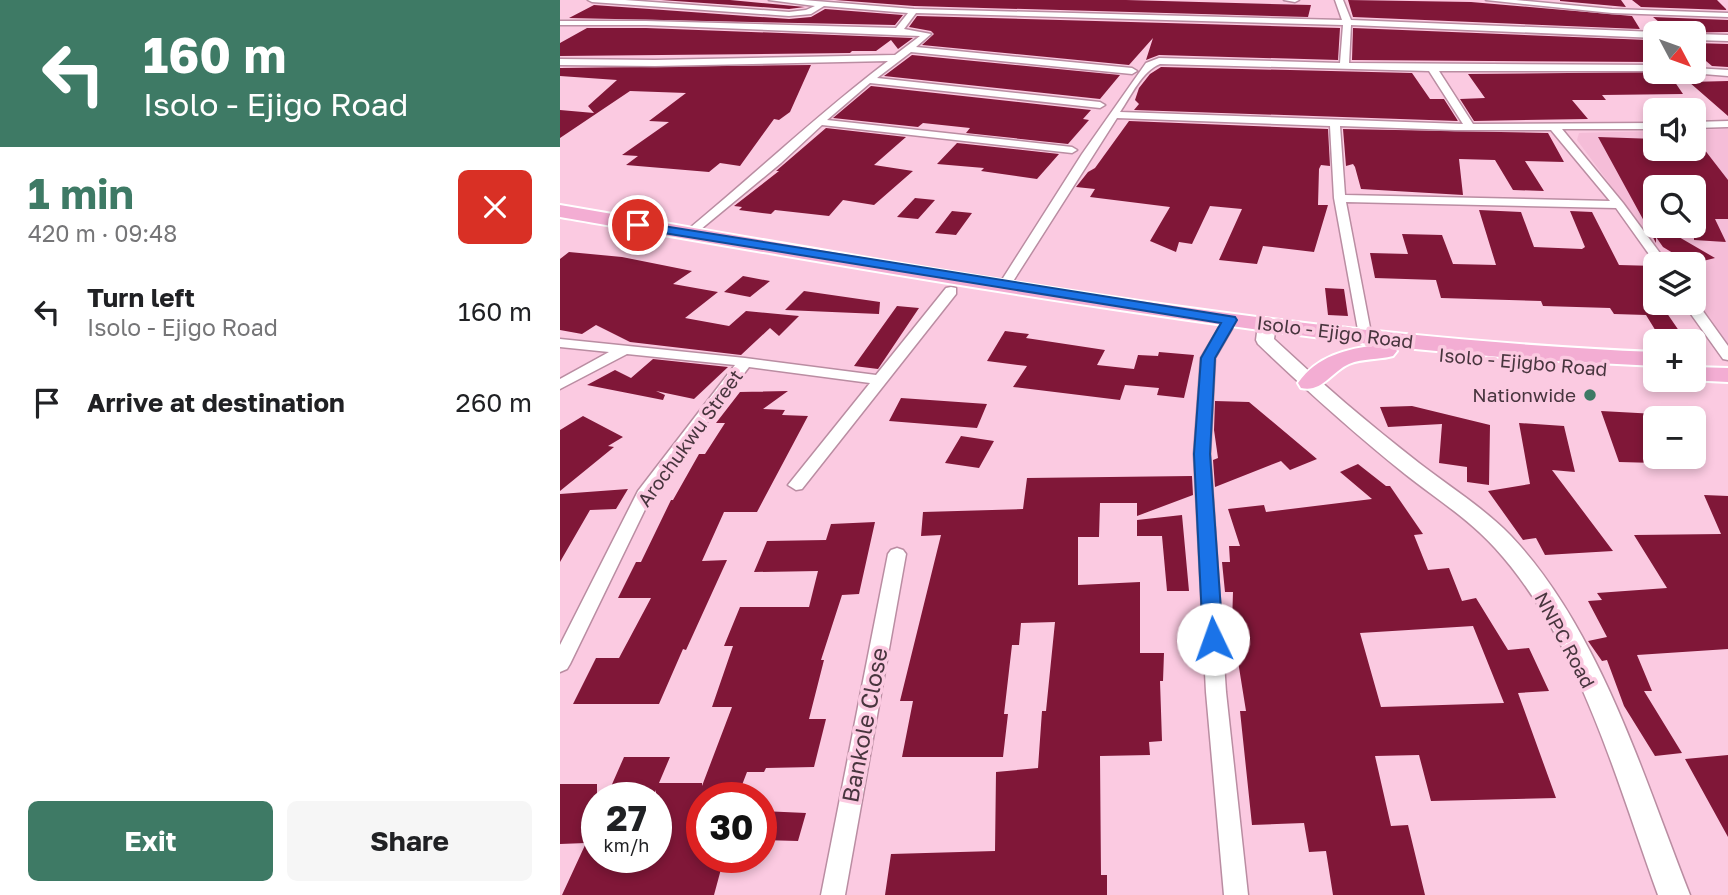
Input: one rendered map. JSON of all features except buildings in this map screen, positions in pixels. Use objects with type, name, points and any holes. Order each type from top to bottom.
[{"type":"main road","name":"Isolo - Ejigo Road","points":[[560,211],[689,235],[1004,286],[1227,327]]},
{"type":"main road","name":"Isolo - Ejigbo Road","points":[[560,225],[951,291],[1266,333],[1643,371]]},
{"type":"main road","name":"Isolo - Ejigo Road","points":[[1375,344],[1643,358]]},
{"type":"main road","points":[[1310,383],[1330,363],[1375,344]]},
{"type":"main road","points":[[1706,360],[1728,361]]},
{"type":"main road","points":[[1706,374],[1728,375]]},
{"type":"street","points":[[592,0],[799,14]]},
{"type":"street","points":[[773,0],[914,11],[1643,34]]},
{"type":"street","points":[[1339,0],[1345,9],[1347,23],[1344,65]]},
{"type":"street","points":[[1490,0],[1631,12],[1728,15]]},
{"type":"street","points":[[781,26],[799,14],[822,5]]},
{"type":"street","points":[[898,31],[914,11]]},
{"type":"street","points":[[560,23],[781,26],[926,33],[909,49],[866,80],[689,235]]},
{"type":"street","points":[[1706,37],[1728,38]]},
{"type":"street","points":[[909,49],[1132,71]]},
{"type":"street","points":[[560,62],[655,63],[895,58]]},
{"type":"street","points":[[1004,286],[1087,154],[1149,65],[1159,61],[1432,68],[1643,68]]},
{"type":"street","points":[[1432,68],[1470,127]]},
{"type":"street","points":[[1706,73],[1728,73]]},
{"type":"street","points":[[1712,74],[1728,82]]},
{"type":"street","points":[[866,80],[1100,105]]},
{"type":"street","points":[[1115,115],[1470,127],[1643,126]]},
{"type":"street","points":[[820,122],[1072,150]]},
{"type":"street","points":[[1335,124],[1340,198],[1375,344]]},
{"type":"street","points":[[1706,125],[1728,124]]},
{"type":"street","points":[[1555,128],[1619,205],[1653,252]]},
{"type":"street","points":[[1340,198],[1619,205]]},
{"type":"street","points":[[796,485],[951,291]]},
{"type":"street","points":[[1699,315],[1728,356]]},
{"type":"street","points":[[1227,327],[1208,358],[1202,454],[1216,692],[1236,895]]},
{"type":"street","name":"NNPC Road","points":[[1266,333],[1310,383],[1503,541],[1528,571],[1560,622],[1588,680],[1674,895]]},
{"type":"street","points":[[560,343],[745,362],[880,380]]},
{"type":"street","points":[[560,386],[624,350]]},
{"type":"street","name":"Arochukwu Street","points":[[560,664],[646,491],[745,362]]},
{"type":"street","name":"Bankole Close","points":[[833,895],[897,554]]},
{"type":"shaded area","points":[[1728,129],[1728,344],[1706,314],[1706,252],[1660,252],[1650,238],[1706,238],[1706,175],[1643,175],[1643,229],[1577,140],[1579,133],[1643,131],[1643,161],[1706,161],[1706,130]]},
{"type":"place","name":"Nationwide","points":[[1590,395]]},
{"type":"route","points":[[638,225],[1004,286],[1230,320],[1224,335],[1208,358],[1202,454],[1213,639]]}]
